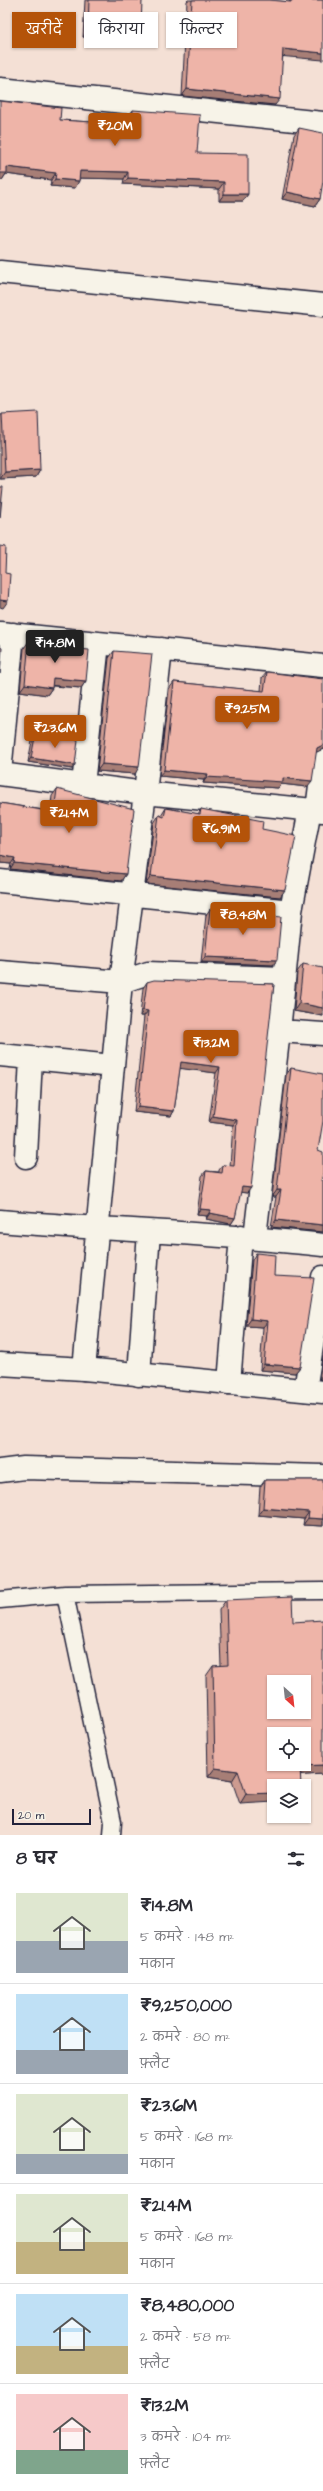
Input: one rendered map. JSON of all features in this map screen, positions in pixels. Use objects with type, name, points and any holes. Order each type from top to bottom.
[{"type":"street","points":[[0,89],[323,123]]},
{"type":"street","points":[[0,272],[323,305]]},
{"type":"street","points":[[316,810],[145,793],[0,774],[6,634],[323,666]]},
{"type":"street","points":[[83,785],[98,643]]},
{"type":"street","points":[[84,1369],[121,982],[145,793],[161,649]]},
{"type":"street","points":[[229,1383],[248,1237],[279,1031],[283,978],[291,911],[316,810],[323,761]]},
{"type":"street","points":[[0,881],[291,911]]},
{"type":"street","points":[[0,972],[121,982],[148,973],[283,978]]},
{"type":"street","points":[[279,1031],[323,1034]]},
{"type":"street","points":[[0,1055],[113,1066]]},
{"type":"street","points":[[26,1156],[31,1058]]},
{"type":"street","points":[[0,1221],[97,1229],[248,1237],[323,1245]]},
{"type":"street","points":[[139,1375],[149,1232]]},
{"type":"street","points":[[0,1364],[84,1369],[314,1391],[323,1277]]},
{"type":"street","points":[[0,1471],[24,1468],[323,1476]]},
{"type":"lane","points":[[0,1600],[65,1594],[323,1591]]},
{"type":"lane","points":[[65,1594],[112,1822],[112,1835]]},
{"type":"building","points":[[89,0],[142,0],[142,12],[89,12]]},
{"type":"building","points":[[192,0],[270,0],[291,2],[291,0],[323,0],[323,53],[283,49],[280,99],[187,89],[189,48],[237,48],[237,12],[191,12]]},
{"type":"building","points":[[0,101],[61,108],[60,120],[108,123],[108,121],[132,121],[133,110],[200,115],[197,153],[248,154],[248,194],[224,194],[224,182],[128,178],[128,172],[80,171],[79,181],[55,179],[56,173],[7,167],[7,173],[0,173]]},
{"type":"building","points":[[299,128],[323,133],[323,181],[320,199],[287,192]]},
{"type":"building","points":[[38,412],[40,470],[5,472],[2,414]]},
{"type":"building","points":[[0,487],[3,487],[0,518]]},
{"type":"building","points":[[0,546],[6,547],[5,573],[10,574],[8,601],[0,600]]},
{"type":"building","points":[[29,641],[58,644],[57,647],[89,650],[86,681],[53,678],[52,688],[25,684]]},
{"type":"building","points":[[0,647],[2,648],[0,674]]},
{"type":"building","points":[[114,651],[152,654],[139,767],[102,764]]},
{"type":"building","points":[[267,672],[323,679],[323,745],[317,748],[312,781],[283,778],[283,782],[207,777],[208,774],[164,770],[174,682],[264,691]]},
{"type":"building","points":[[36,732],[78,740],[75,765],[31,758]]},
{"type":"building","points":[[57,789],[134,809],[126,874],[14,863],[15,858],[0,855],[0,803],[54,812]]},
{"type":"building","points":[[166,808],[200,814],[201,809],[263,821],[262,829],[296,836],[285,890],[151,876],[159,815],[164,817]]},
{"type":"building","points":[[210,909],[281,917],[277,960],[205,957]]},
{"type":"building","points":[[303,964],[323,968],[323,1008],[299,1003]]},
{"type":"building","points":[[154,980],[274,984],[251,1188],[242,1187],[235,1218],[210,1213],[211,1210],[200,1209],[206,1171],[222,1173],[223,1165],[234,1166],[237,1120],[213,1116],[220,1067],[181,1062],[174,1111],[138,1107],[148,1011],[143,1010],[147,982]]},
{"type":"building","points":[[291,1068],[323,1074],[323,1121],[318,1150],[323,1152],[323,1173],[321,1181],[323,1181],[323,1225],[276,1220],[281,1190],[277,1190]]},
{"type":"building","points":[[256,1253],[275,1255],[274,1276],[314,1278],[300,1367],[264,1364],[268,1321],[251,1319]]},
{"type":"building","points":[[265,1480],[323,1480],[323,1519],[308,1518],[309,1512],[263,1508]]},
{"type":"building","points":[[292,1597],[293,1622],[323,1620],[323,1765],[311,1766],[311,1727],[267,1727],[267,1771],[300,1771],[301,1779],[267,1779],[267,1793],[246,1794],[238,1771],[215,1768],[213,1666],[228,1665],[226,1600]]}]
